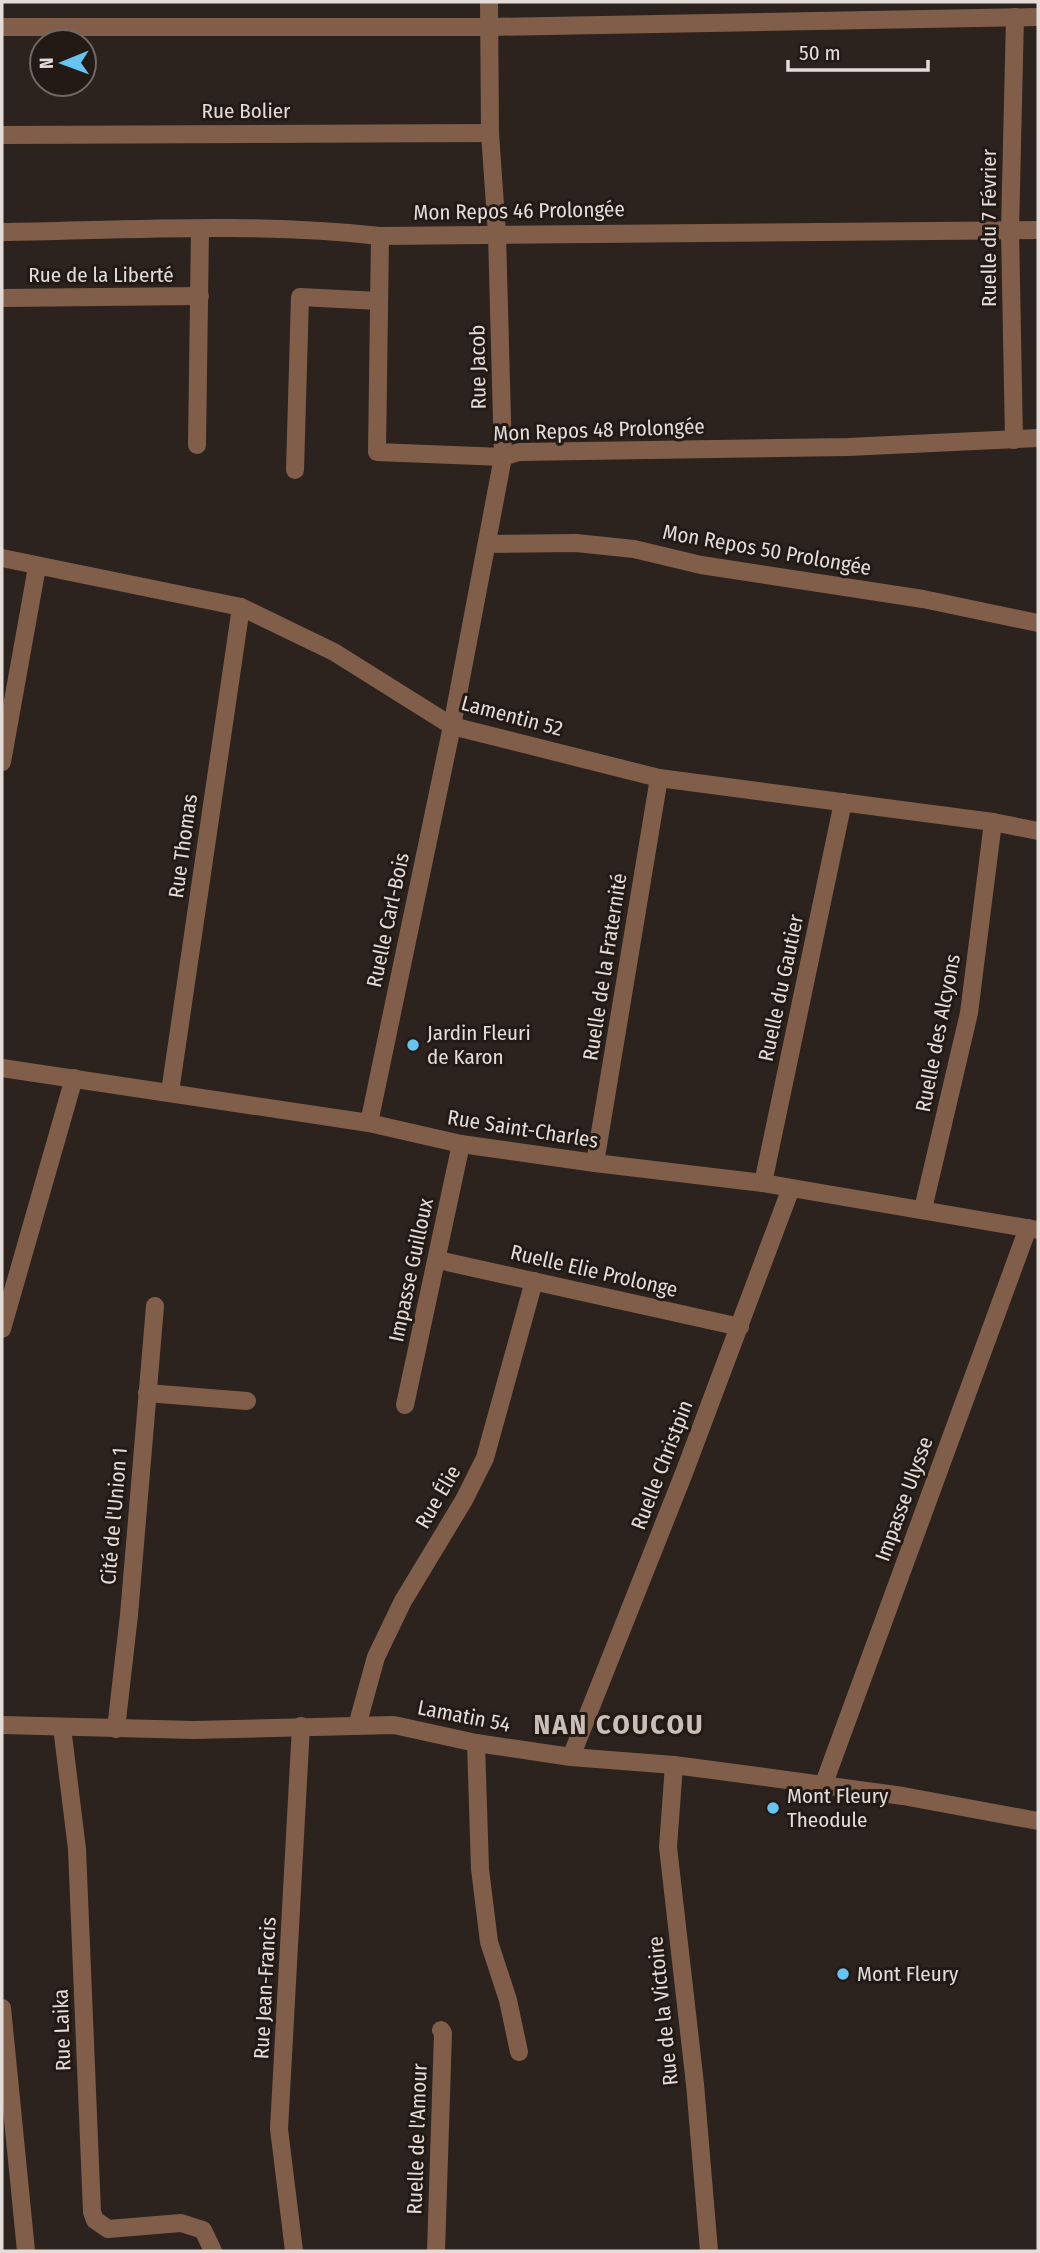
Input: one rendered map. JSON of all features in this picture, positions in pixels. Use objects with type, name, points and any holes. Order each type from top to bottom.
[{"type":"street","name":"Rue Jacob","points":[[452,726],[503,457],[497,234],[490,133],[489,2]]},
{"type":"street","name":"Ruelle du 7 Février","points":[[1014,439],[1010,230],[1015,16]]},
{"type":"street","points":[[2,27],[489,27],[1038,17]]},
{"type":"street","name":"Rue Bolier","points":[[2,135],[490,133]]},
{"type":"street","points":[[197,445],[200,229]]},
{"type":"street","name":"Mon Repos 46 Prolongée","points":[[2,232],[200,229],[331,231],[380,236],[1038,230]]},
{"type":"street","name":"Mon Repos 48 Prolongée","points":[[380,236],[377,452],[503,457],[519,452],[848,447],[1038,438]]},
{"type":"street","name":"Rue de la Liberté","points":[[2,298],[200,296]]},
{"type":"street","points":[[295,470],[300,297],[379,302]]},
{"type":"street","name":"Mon Repos 50 Prolongée","points":[[487,544],[576,544],[634,549],[701,565],[923,599],[1038,623]]},
{"type":"street","name":"Lamentin 52","points":[[2,558],[241,607],[334,652],[452,726],[659,778],[993,822],[1038,831]]},
{"type":"street","points":[[2,762],[37,566]]},
{"type":"street","name":"Rue Thomas","points":[[170,1092],[241,607]]},
{"type":"street","name":"Ruelle Carl-Bois","points":[[369,1123],[452,726]]},
{"type":"street","name":"Ruelle de la Fraternité","points":[[595,1163],[659,778]]},
{"type":"street","name":"Ruelle du Gautier","points":[[763,1183],[843,802]]},
{"type":"street","name":"Ruelle des Alcyons","points":[[923,1209],[969,1013],[993,822]]},
{"type":"street","name":"Rue Saint-Charles","points":[[2,1068],[369,1123],[461,1144],[763,1183],[1033,1229]]},
{"type":"street","points":[[2,1329],[74,1078]]},
{"type":"street","name":"Impasse Guilloux","points":[[405,1405],[461,1144]]},
{"type":"street","name":"Ruelle Christpin","points":[[571,1756],[740,1327],[791,1188]]},
{"type":"street","name":"Impasse Ulysse","points":[[823,1786],[1033,1229]]},
{"type":"street","name":"Ruelle Elie Prolonge","points":[[438,1260],[740,1327]]},
{"type":"street","name":"Rue Élie","points":[[358,1726],[376,1657],[403,1601],[464,1500],[485,1458],[534,1280]]},
{"type":"street","name":"Cité de l'Union 1","points":[[116,1729],[129,1615],[155,1306]]},
{"type":"street","points":[[147,1393],[247,1401]]},
{"type":"street","name":"Lamatin 54","points":[[2,1725],[194,1730],[394,1725],[477,1743],[571,1756],[674,1765],[902,1796],[1038,1821]]},
{"type":"street","name":"Rue Jean-Francis","points":[[294,2251],[279,2129],[301,1726]]},
{"type":"street","name":"Rue Laika","points":[[62,1727],[77,1849],[92,2212],[95,2220],[108,2229],[181,2223],[203,2230],[213,2251]]},
{"type":"street","points":[[477,1743],[480,1869],[489,1942],[508,2000],[519,2052]]},
{"type":"street","name":"Rue de la Victoire","points":[[674,1765],[668,1847],[695,2084],[709,2251]]},
{"type":"street","points":[[2,2008],[26,2251]]},
{"type":"street","name":"Ruelle de l'Amour","points":[[436,2251],[441,2030]]},
{"type":"place","name":"Jardin Fleuri de Karon","points":[[413,1045]]},
{"type":"place","name":"Mont Fleury Theodule","points":[[773,1808]]},
{"type":"place","name":"Mont Fleury","points":[[843,1974]]},
{"type":"district","name":"NAN COUCOU","points":[[619,1724]]}]
